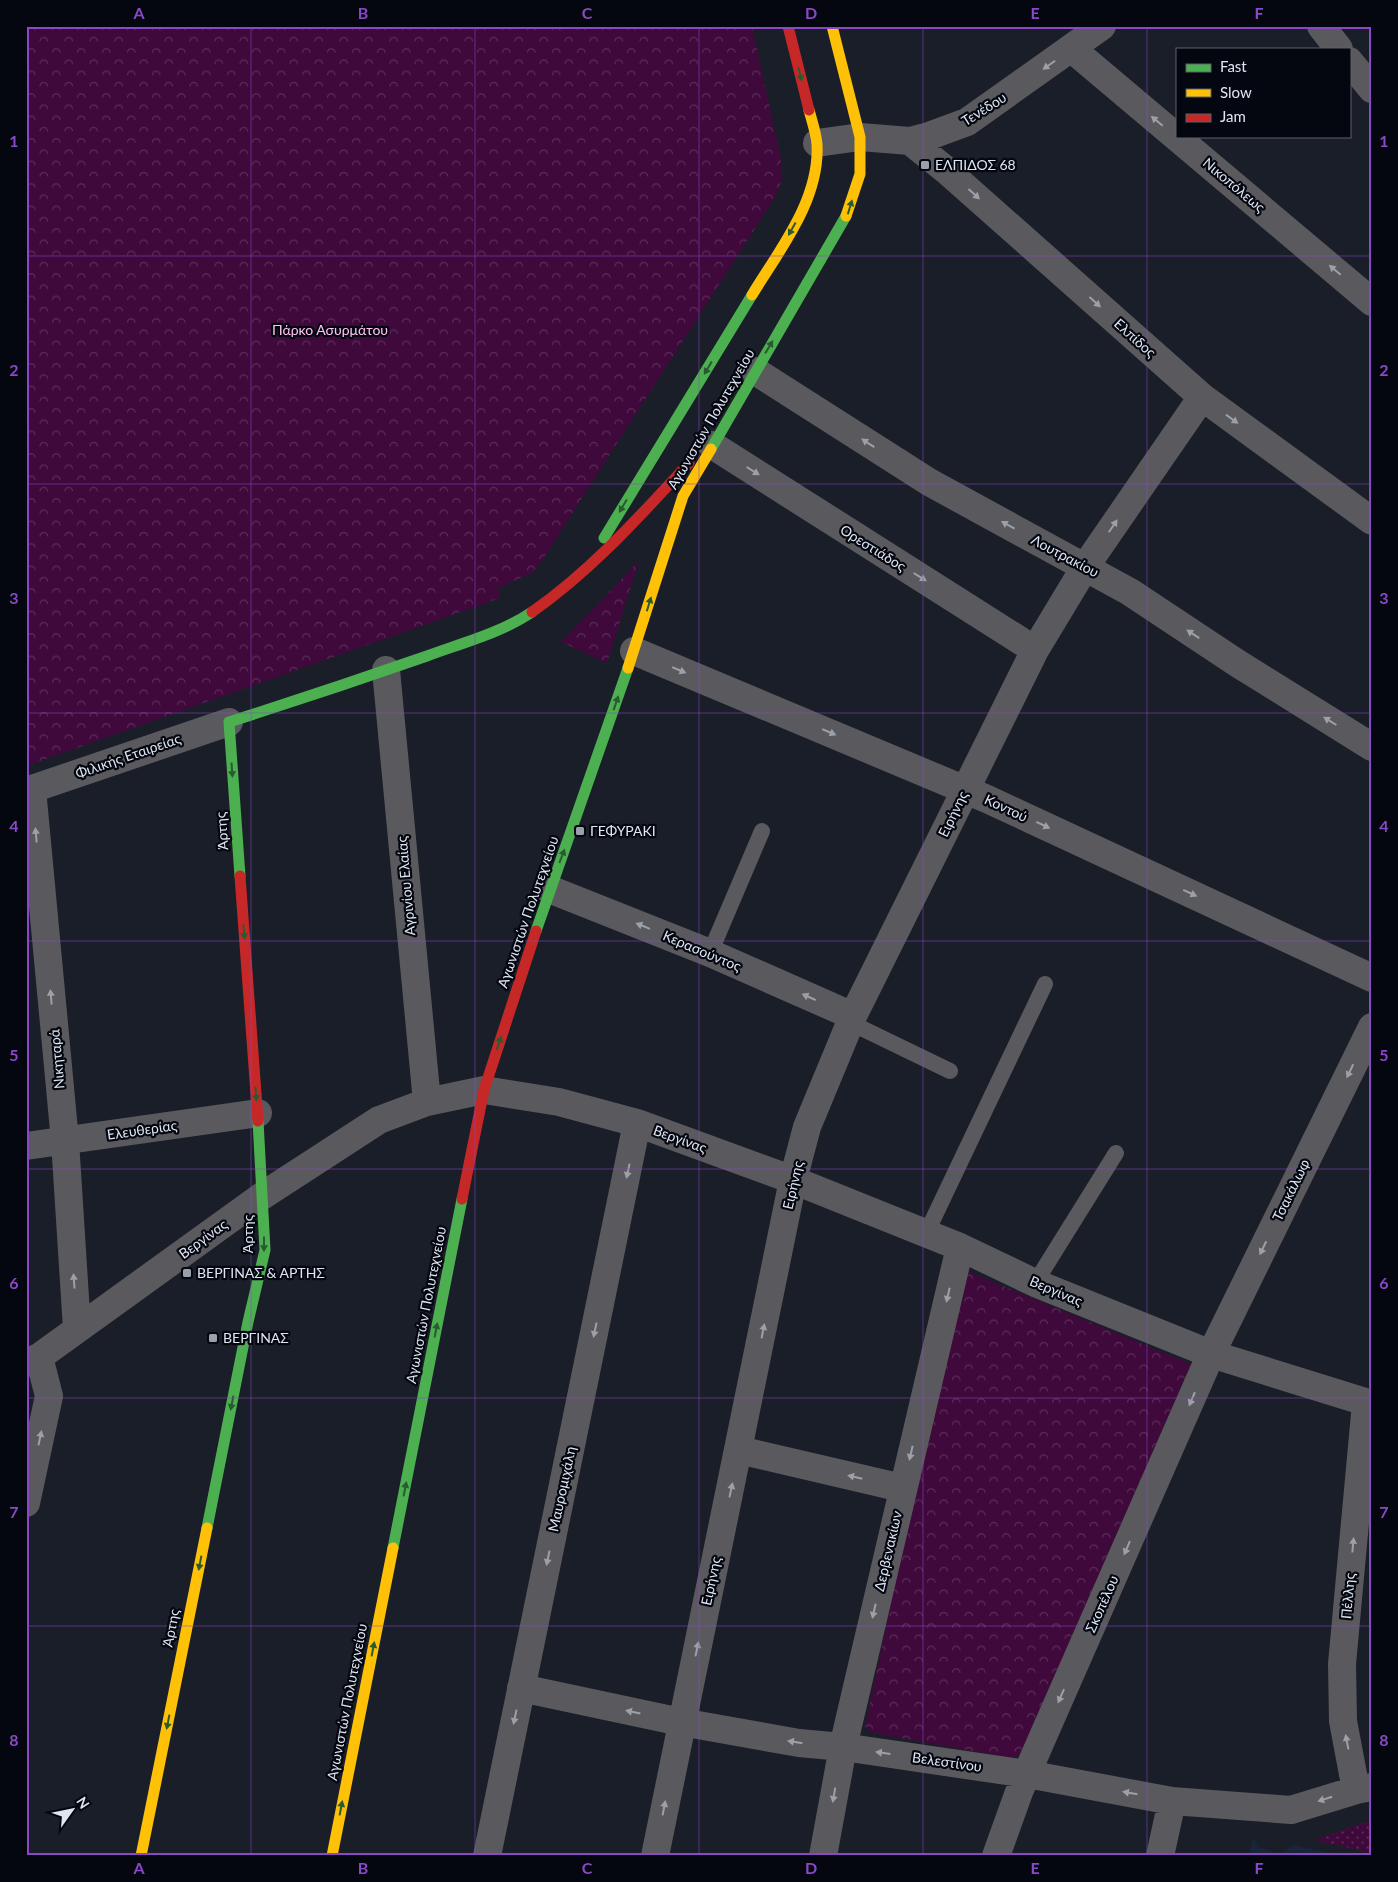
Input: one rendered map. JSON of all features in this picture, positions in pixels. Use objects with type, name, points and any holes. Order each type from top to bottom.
[{"type":"street","name":"Αγωνιστών Πολυτεχνείου","points":[[586,567],[793,228],[808,198],[815,178],[817,143],[788,26]]},
{"type":"street","name":"Αγωνιστών Πολυτεχνείου","points":[[332,1856],[484,1090],[549,889],[634,651],[683,496],[846,218],[860,174],[860,138],[832,26]]},
{"type":"street","name":"Τενέδου","points":[[817,143],[860,138],[910,141],[968,122],[1102,26]]},
{"type":"street","points":[[1321,26],[1338,48]]},
{"type":"street","name":"Νικοπόλεως","points":[[1072,49],[1176,137]]},
{"type":"street","points":[[1350,62],[1372,89]]},
{"type":"street","name":"Νικοπόλεως","points":[[1178,138],[1372,302]]},
{"type":"street","name":"Ελπίδος","points":[[910,141],[946,170],[1202,397],[1372,521]]},
{"type":"street","name":"Λουτρακίου","points":[[755,371],[929,482],[1130,592],[1237,663],[1372,747]]},
{"type":"street","name":"Ειρήνης","points":[[655,1856],[681,1722],[794,1180],[807,1127],[852,1020],[1035,650],[1085,567],[1202,397]]},
{"type":"street","points":[[229,722],[488,634],[523,618],[558,594],[656,500],[729,416]]},
{"type":"street","name":"Ορεστιάδος","points":[[712,445],[1035,650]]},
{"type":"street","name":"Κοντού","points":[[634,651],[965,790],[1372,978]]},
{"type":"street","name":"Αγρινίου Ελαίας","points":[[386,670],[427,1102]]},
{"type":"street","name":"Φιλικής Εταιρείας","points":[[29,790],[229,722]]},
{"type":"street","name":"Άρτης","points":[[141,1856],[246,1332],[265,1250],[258,1113],[229,722]]},
{"type":"street","name":"Νικηταρά","points":[[29,790],[65,1141],[78,1330]]},
{"type":"street","name":"Κερασούντος","points":[[549,889],[710,953],[852,1020]]},
{"type":"street","name":"Τσακάλωφ","points":[[1211,1354],[1372,1027]]},
{"type":"street","name":"Βεργίνας","points":[[33,1360],[78,1330],[262,1196],[379,1120],[427,1102],[484,1090],[559,1102],[637,1123],[794,1180],[960,1247],[1034,1282],[1211,1354],[1369,1403]]},
{"type":"street","name":"Ελευθερίας","points":[[26,1146],[258,1113]]},
{"type":"street","name":"Μαυρομιχάλη","points":[[487,1856],[637,1123]]},
{"type":"street","name":"Δερβενακίων","points":[[823,1856],[843,1747],[902,1488],[960,1247]]},
{"type":"street","name":"Σκοπέλου","points":[[996,1856],[1027,1774],[1211,1354]]},
{"type":"street","points":[[26,1503],[49,1396],[33,1360]]},
{"type":"street","name":"Πέλλης","points":[[1364,1789],[1343,1721],[1342,1664],[1369,1403]]},
{"type":"street","points":[[739,1450],[902,1488]]},
{"type":"street","name":"Βελεστίνου","points":[[521,1688],[681,1722],[799,1743],[843,1747],[1027,1774],[1172,1801],[1291,1810],[1364,1789]]},
{"type":"street","points":[[1160,1856],[1172,1801]]},
{"type":"lane","points":[[710,953],[762,830]]},
{"type":"lane","points":[[926,1234],[1045,984]]},
{"type":"lane","points":[[852,1020],[950,1071]]},
{"type":"lane","points":[[1034,1282],[1116,1153]]},
{"type":"shaded area","points":[[1253,1837],[1259,1847],[1280,1854],[1293,1845],[1346,1856],[1249,1856]]},
{"type":"green space","name":"Πάρκο Ασυρμάτου","points":[[26,26],[752,26],[781,159],[782,180],[775,197],[544,558],[532,573],[498,588],[500,598],[26,766]]},
{"type":"green space","points":[[639,561],[607,663],[561,642]]},
{"type":"green space","points":[[969,1272],[1191,1364],[1020,1754],[1012,1758],[873,1733],[865,1727],[958,1283]]},
{"type":"green space","points":[[1372,1820],[1372,1853],[1314,1840]]},
{"type":"traffic: fast","points":[[711,449],[846,216]]},
{"type":"traffic: fast","points":[[604,538],[752,295]]},
{"type":"traffic: fast","points":[[240,876],[229,722],[481,637],[507,626],[532,612]]},
{"type":"traffic: fast","points":[[536,931],[628,668]]},
{"type":"traffic: fast","points":[[207,1528],[248,1322],[265,1250],[258,1121]]},
{"type":"traffic: fast","points":[[393,1548],[462,1199]]},
{"type":"traffic: slow","points":[[832,26],[860,137],[860,174],[846,216]]},
{"type":"traffic: slow","points":[[752,295],[786,242],[805,204],[812,185],[816,165],[817,144],[809,110]]},
{"type":"traffic: slow","points":[[628,668],[683,496],[711,449]]},
{"type":"traffic: slow","points":[[141,1856],[207,1528]]},
{"type":"traffic: slow","points":[[332,1856],[393,1548]]},
{"type":"traffic: jam","points":[[788,26],[809,110]]},
{"type":"traffic: jam","points":[[532,612],[595,561],[689,463]]},
{"type":"traffic: jam","points":[[240,876],[258,1121]]},
{"type":"traffic: jam","points":[[462,1199],[484,1090],[536,931]]},
{"type":"place","name":"ΕΛΠΙΔΟΣ 68","points":[[925,165]]},
{"type":"place","name":"ΓΕΦΥΡΑΚΙ","points":[[580,831]]},
{"type":"place","name":"ΒΕΡΓΙΝΑΣ & ΑΡΤΗΣ","points":[[187,1273]]},
{"type":"place","name":"ΒΕΡΓΙΝΑΣ","points":[[213,1338]]}]
